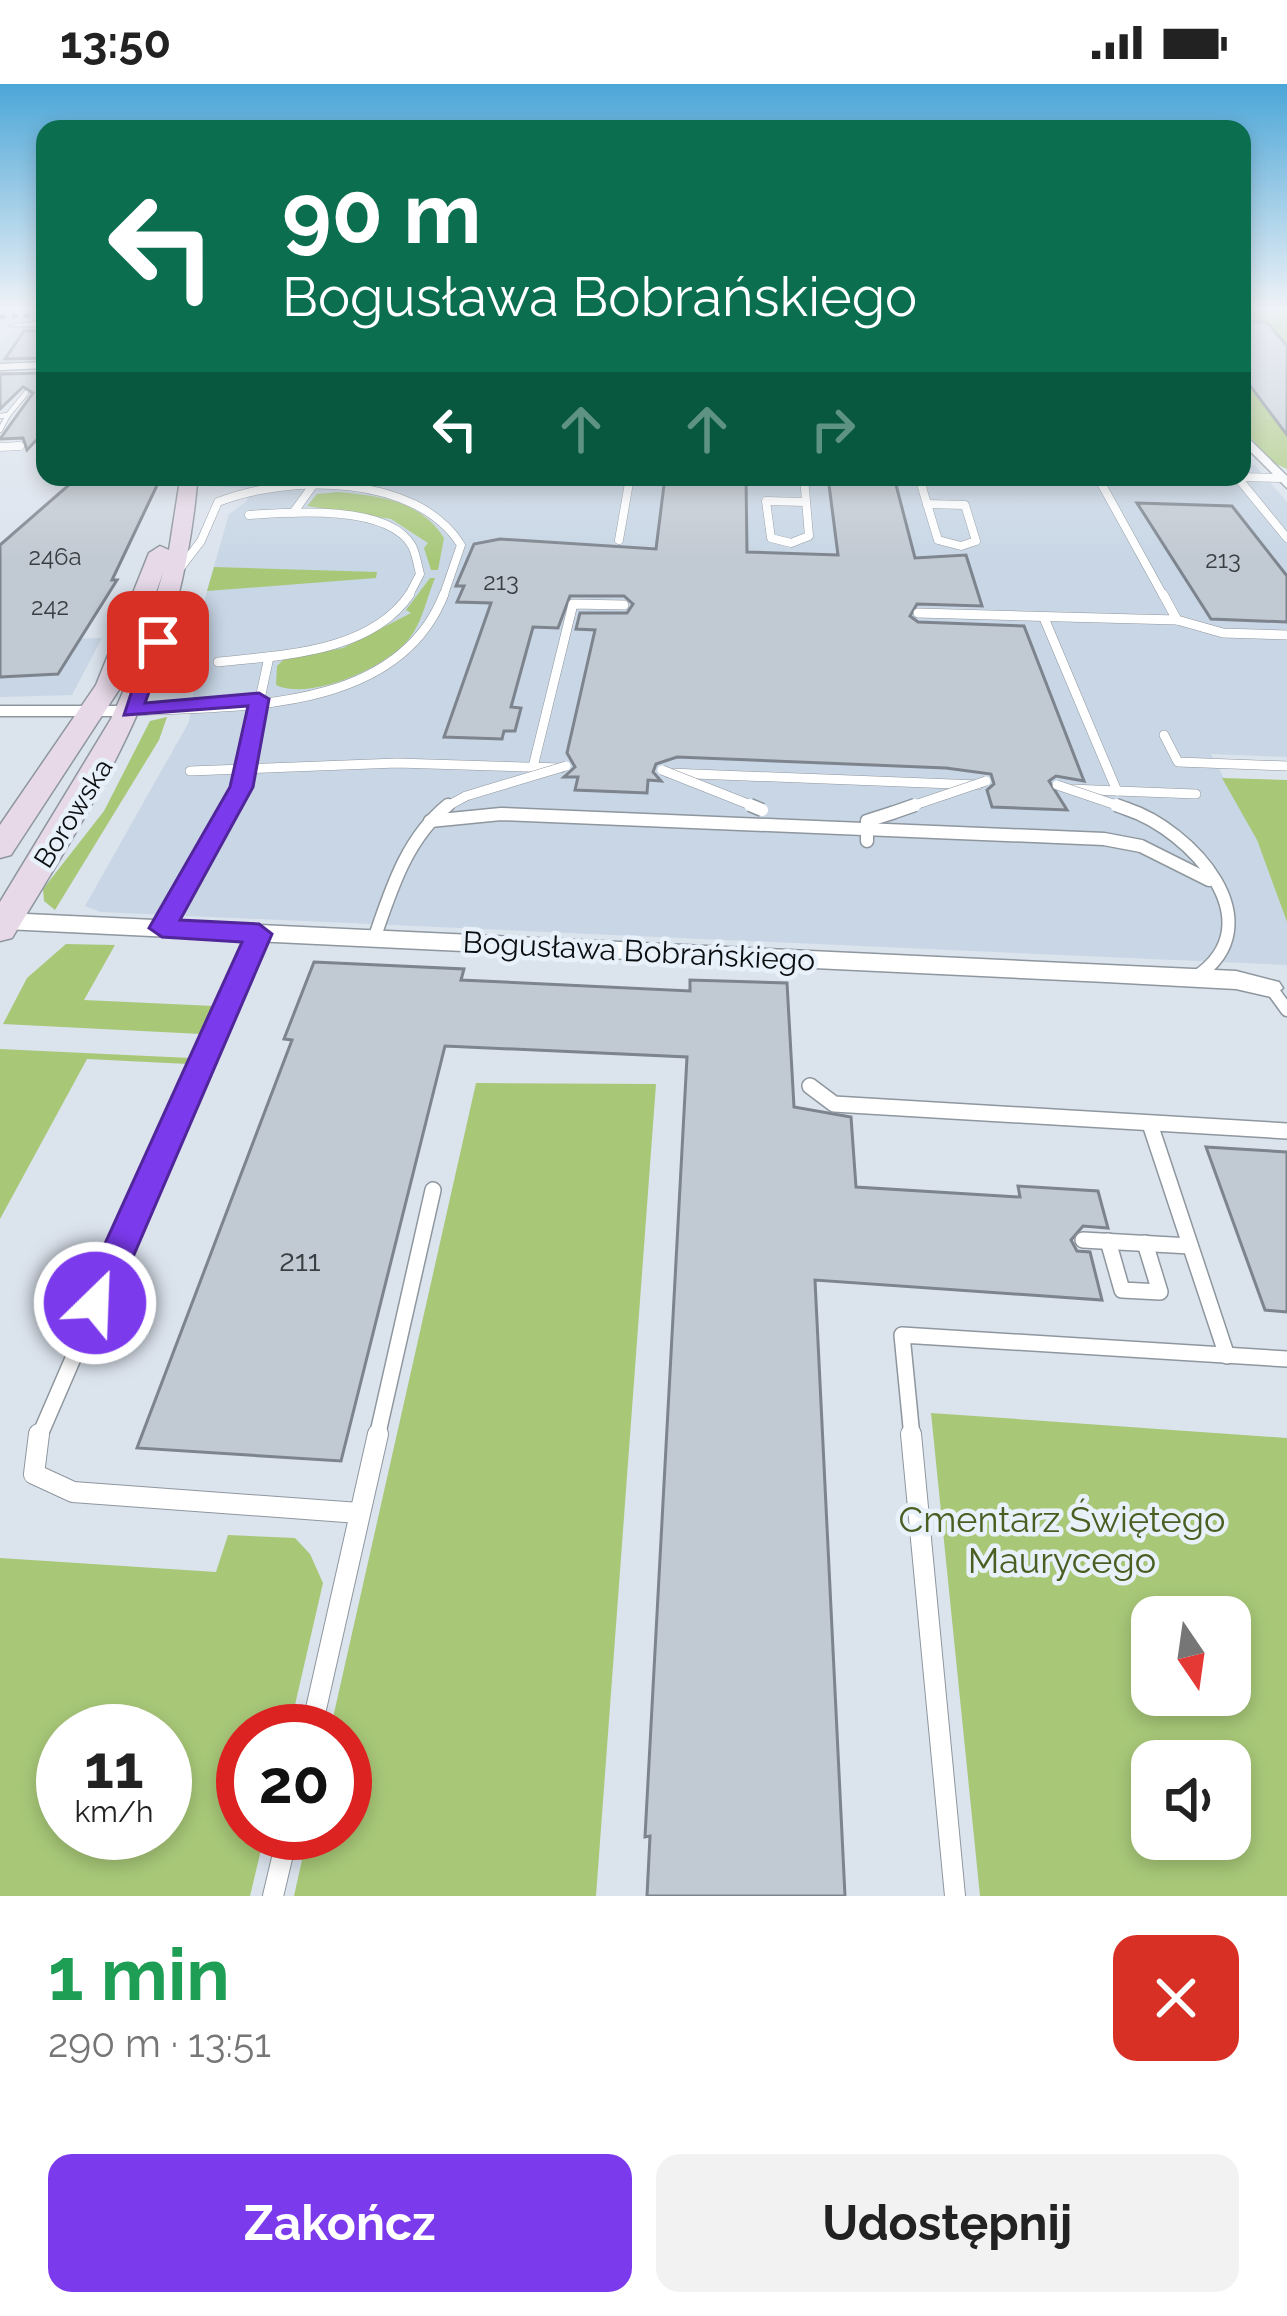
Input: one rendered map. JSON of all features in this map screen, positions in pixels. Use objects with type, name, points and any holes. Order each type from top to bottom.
[{"type":"street","points":[[1251,446],[1284,481]]},
{"type":"street","name":"Borowska","points":[[0,848],[119,665],[186,486]]},
{"type":"street","name":"Borowska","points":[[2,923],[82,803],[132,711],[177,572],[187,486]]},
{"type":"street","points":[[0,711],[132,711]]},
{"type":"street","name":"Bogusława Bobrańskiego","points":[[2,923],[1195,978],[1271,988]]},
{"type":"lane","points":[[0,430],[4,415],[26,393]]},
{"type":"lane","points":[[0,447],[20,446]]},
{"type":"lane","points":[[1251,478],[1284,481]]},
{"type":"lane","points":[[293,513],[312,486]]},
{"type":"lane","points":[[619,539],[628,486]]},
{"type":"lane","points":[[804,486],[809,536],[791,543],[771,538],[766,501],[805,502]]},
{"type":"lane","points":[[922,486],[927,504],[938,540],[961,546],[976,542],[965,505],[927,504]]},
{"type":"lane","points":[[1100,486],[1180,616],[1178,620]]},
{"type":"lane","points":[[1241,486],[1287,538]]},
{"type":"lane","points":[[132,711],[340,687],[403,656],[428,629],[460,545],[442,516],[408,499],[354,489],[310,489],[220,500],[202,540],[177,572]]},
{"type":"lane","points":[[218,662],[330,644],[370,627],[406,602],[420,574],[411,543],[385,526],[330,513],[250,515]]},
{"type":"lane","points":[[533,767],[573,604],[624,605]]},
{"type":"lane","points":[[918,614],[1178,620],[1222,633],[1287,635]]},
{"type":"lane","points":[[1044,618],[1117,791]]},
{"type":"lane","points":[[162,928],[242,787],[253,714],[269,657]]},
{"type":"lane","points":[[1164,735],[1178,762],[1287,766]]},
{"type":"lane","points":[[190,771],[397,763],[566,767],[466,796],[430,820],[413,841],[374,939]]},
{"type":"lane","points":[[797,827],[662,771],[987,783],[867,821],[866,836]]},
{"type":"lane","points":[[1195,978],[1218,962],[1227,947],[1229,927],[1209,880],[1172,828],[1058,786],[1196,794]]},
{"type":"lane","points":[[430,820],[501,814],[797,827],[866,836],[1104,839],[1141,846],[1209,880]]},
{"type":"lane","points":[[259,934],[40,1428],[34,1474],[73,1492],[359,1513]]},
{"type":"lane","points":[[1271,988],[1287,1010]]},
{"type":"lane","points":[[810,1086],[818,1097],[834,1104],[1287,1131]]},
{"type":"lane","points":[[1150,1124],[1227,1356]]},
{"type":"lane","points":[[317,1704],[433,1190]]},
{"type":"lane","points":[[1083,1240],[1109,1250],[1145,1243],[1190,1246]]},
{"type":"lane","points":[[1109,1250],[1122,1290],[1160,1292],[1145,1243]]},
{"type":"lane","points":[[955,1896],[902,1335],[1287,1359]]},
{"type":"lane","points":[[274,1896],[282,1860]]},
{"type":"shaded area","points":[[1251,465],[1255,465],[1287,502],[1287,757],[1211,754],[1257,840],[1287,922],[1287,965],[101,912],[85,906],[189,722],[197,669],[189,669],[207,591],[229,514],[247,501],[250,488],[205,486],[1251,486]]},
{"type":"shaded area","points":[[102,638],[72,695],[0,697],[0,658],[14,640]]},
{"type":"green space","points":[[1251,392],[1287,392],[1287,469],[1272,462],[1251,438]]},
{"type":"green space","points":[[339,492],[384,499],[424,516],[444,538],[438,570],[431,570],[424,548],[428,543],[391,519],[307,506],[317,494]]},
{"type":"green space","points":[[214,567],[377,572],[376,578],[207,591]]},
{"type":"green space","points":[[430,578],[435,578],[421,618],[397,651],[365,671],[327,685],[290,689],[276,685],[277,666],[284,659],[343,648],[411,613],[406,610]]},
{"type":"green space","points":[[167,717],[159,740],[55,910],[44,901],[43,889],[104,811],[150,721]]},
{"type":"green space","points":[[1222,778],[1287,780],[1287,922],[1257,840]]},
{"type":"green space","points":[[66,944],[115,945],[84,1000],[214,1006],[201,1034],[3,1024],[27,978]]},
{"type":"green space","points":[[0,1049],[190,1058],[188,1064],[87,1059],[0,1219]]},
{"type":"green space","points":[[476,1083],[656,1084],[596,1896],[294,1896],[302,1860],[372,1860],[372,1704],[336,1704]]},
{"type":"green space","name":"Cmentarz Świętego Maurycego","points":[[931,1413],[1287,1438],[1287,1896],[980,1896]]},
{"type":"green space","points":[[228,1535],[295,1538],[310,1554],[323,1583],[295,1704],[216,1704],[216,1860],[259,1860],[250,1896],[0,1896],[0,1558],[216,1572]]},
{"type":"building","points":[[0,392],[18,392],[0,409]]},
{"type":"building","points":[[1254,392],[1287,392],[1287,435]]},
{"type":"building","points":[[33,393],[36,440],[27,450],[23,438],[0,439]]},
{"type":"building","points":[[68,486],[157,486],[112,580],[117,580],[58,674],[0,677],[0,545]]},
{"type":"building","points":[[664,486],[746,486],[747,552],[838,555],[829,486],[896,486],[915,558],[966,555],[982,606],[917,604],[910,616],[918,622],[1024,626],[1084,781],[1056,776],[1049,781],[1067,810],[992,807],[987,790],[994,784],[991,774],[677,757],[656,764],[653,772],[661,781],[648,780],[647,793],[575,790],[578,777],[564,777],[575,767],[567,753],[595,630],[576,629],[580,613],[627,613],[633,604],[624,596],[570,596],[558,628],[533,627],[511,707],[521,708],[515,731],[504,731],[502,739],[444,737],[491,603],[457,602],[464,586],[456,586],[474,544],[500,539],[656,549]]},
{"type":"building","points":[[1137,503],[1232,506],[1287,576],[1287,622],[1211,619]]},
{"type":"building","points":[[314,962],[464,969],[461,980],[690,991],[690,980],[787,983],[794,1107],[851,1117],[856,1187],[1020,1197],[1018,1186],[1098,1191],[1108,1228],[1083,1226],[1071,1240],[1077,1251],[1090,1252],[1102,1300],[815,1280],[845,1896],[647,1896],[650,1836],[645,1837],[687,1057],[445,1046],[341,1461],[137,1448],[292,1040],[284,1039]]},
{"type":"building","points":[[1206,1147],[1287,1152],[1287,1312],[1265,1310]]},
{"type":"route","points":[[95,1303],[259,934],[162,928],[242,787],[259,699],[132,711],[158,642]]}]
